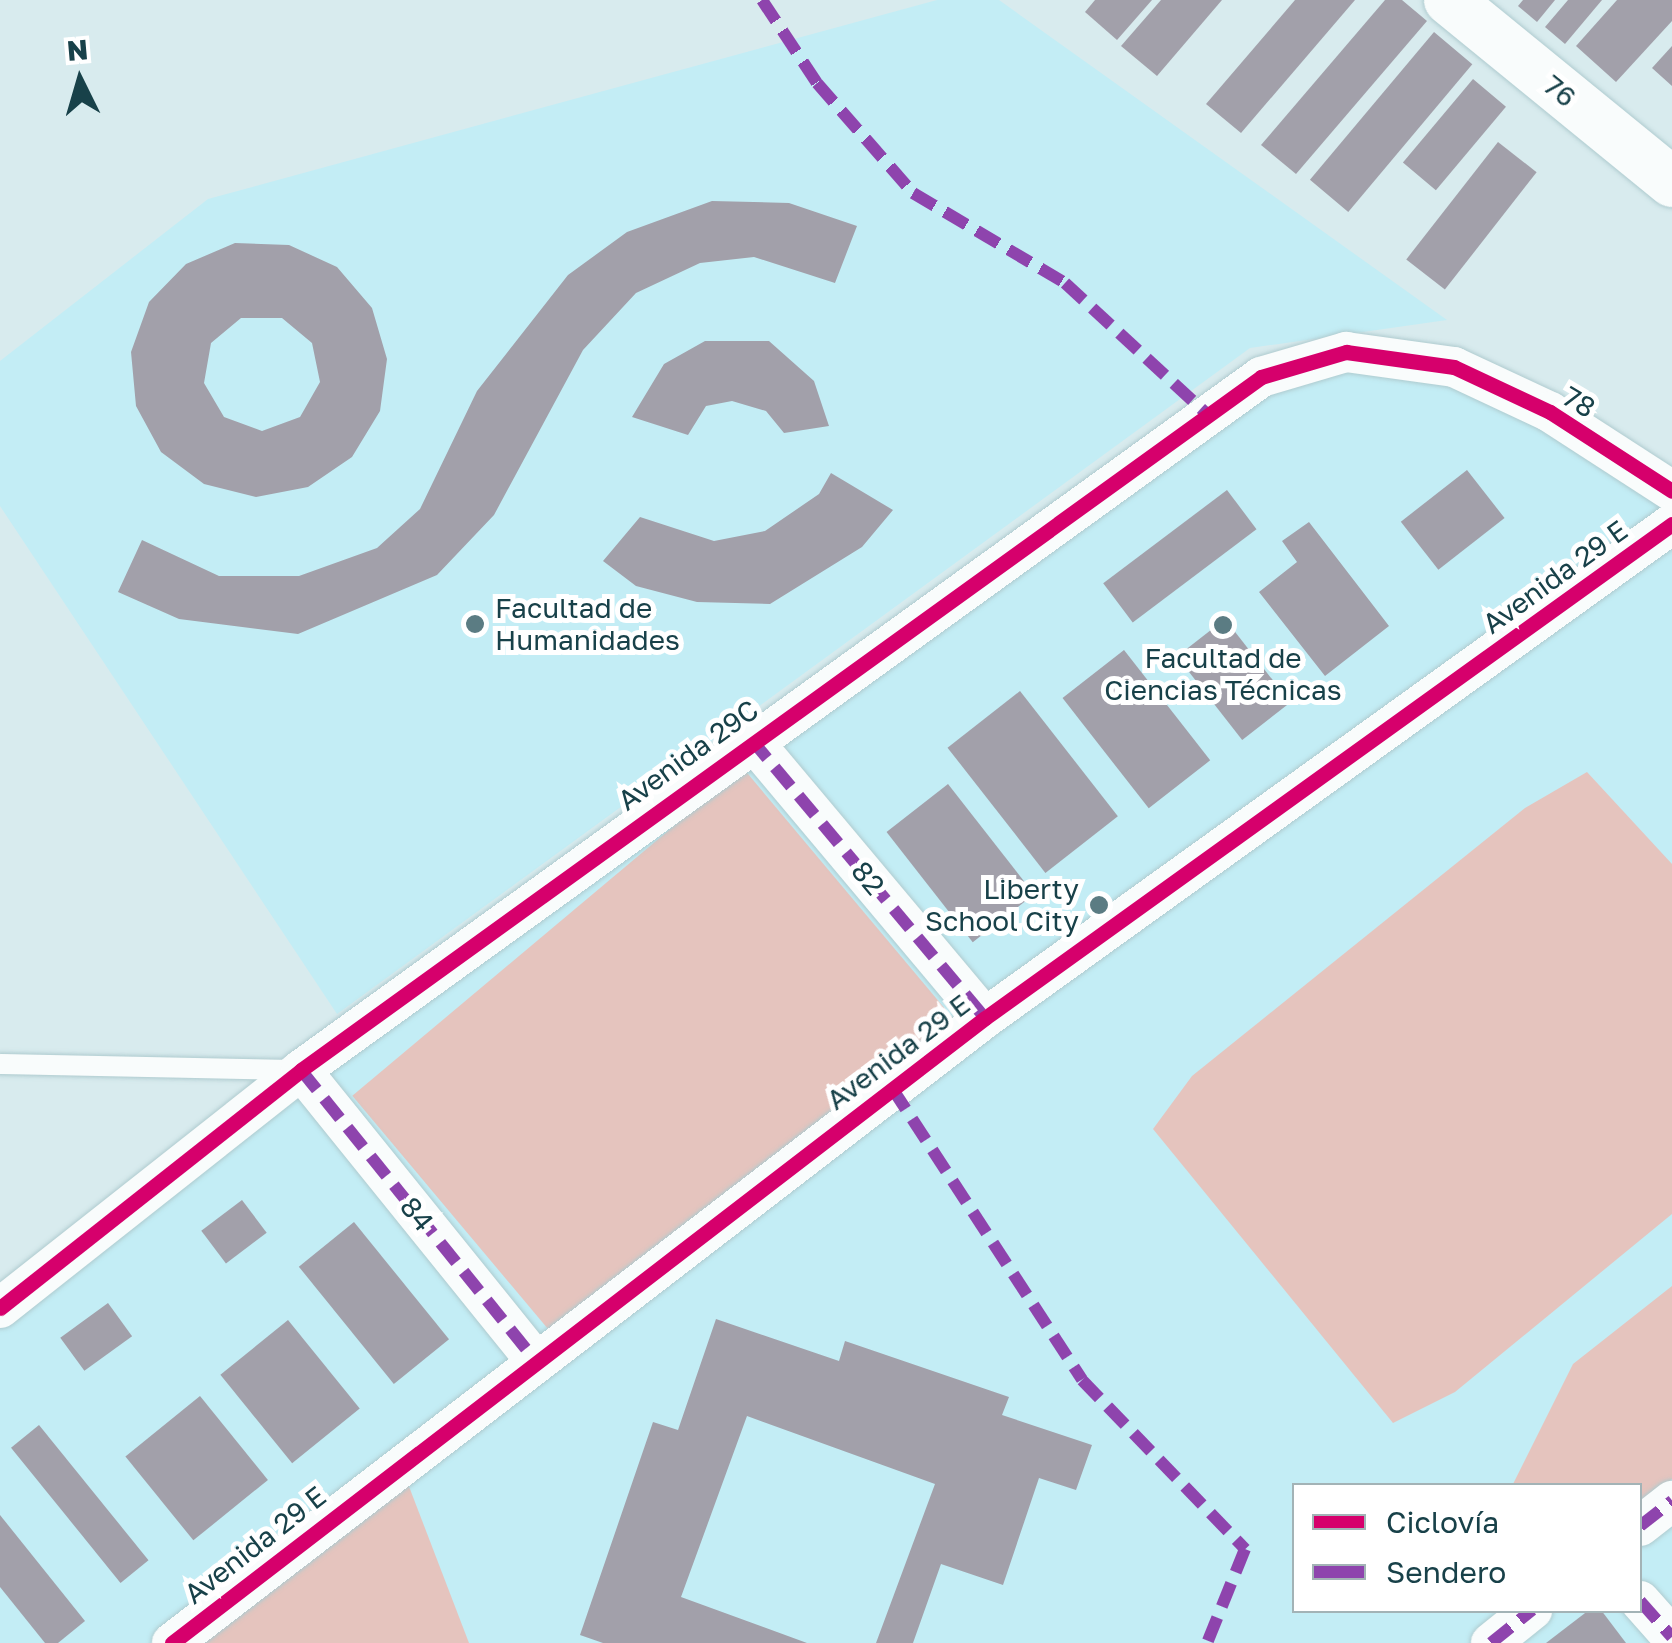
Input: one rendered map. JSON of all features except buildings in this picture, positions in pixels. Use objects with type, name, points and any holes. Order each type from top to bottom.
[{"type":"street","name":"76","points":[[1449,0],[1672,182]]},
{"type":"street","name":"Avenida 29C","points":[[0,1308],[300,1070],[751,739],[1260,378],[1346,352],[1454,366]]},
{"type":"street","name":"78","points":[[1454,366],[1550,412],[1672,491]]},
{"type":"street","name":"Avenida 29 E","points":[[172,1643],[534,1358],[985,1018],[1672,524]]},
{"type":"street","name":"82","points":[[751,739],[985,1018]]},
{"type":"street","name":"84","points":[[300,1070],[534,1358]]},
{"type":"street","points":[[1642,1524],[1672,1501]]},
{"type":"street","points":[[1642,1603],[1672,1637]]},
{"type":"street","points":[[1491,1643],[1528,1613]]},
{"type":"lane","points":[[0,1064],[300,1070]]},
{"type":"shaded area","name":"Facultad de Humanidades","points":[[937,0],[999,0],[1447,320],[1250,348],[337,1014],[0,506],[0,361],[208,199]]},
{"type":"shaded area","name":"Liberty School City","points":[[1346,352],[1454,367],[1672,491],[1672,1643],[0,1643],[0,1308],[1261,377]]},
{"type":"shaded area","points":[[743,768],[953,1018],[562,1346],[352,1096]]},
{"type":"shaded area","points":[[1587,772],[1672,864],[1672,1214],[1455,1392],[1393,1423],[1153,1129],[1192,1076],[1525,808]]},
{"type":"shaded area","points":[[1672,1286],[1672,1479],[1642,1502],[1642,1483],[1514,1483],[1573,1364]]},
{"type":"shaded area","points":[[400,1463],[469,1643],[172,1643]]},
{"type":"marked path","points":[[762,0],[817,83],[913,193],[1065,283],[1208,415]]},
{"type":"marked path","points":[[751,739],[985,1018]]},
{"type":"marked path","points":[[301,1070],[533,1358]]},
{"type":"marked path","points":[[892,1088],[1082,1380],[1245,1549],[1207,1643]]},
{"type":"marked path","points":[[1642,1524],[1672,1501]]},
{"type":"marked path","points":[[1642,1603],[1672,1637]]},
{"type":"marked path","points":[[1491,1643],[1528,1613]]},
{"type":"cycle path","points":[[0,1308],[301,1070],[1261,377],[1346,352],[1454,367],[1550,412],[1672,491]]},
{"type":"cycle path","points":[[172,1643],[985,1018],[1672,524]]},
{"type":"place","name":"Facultad de Humanidades","points":[[475,624]]},
{"type":"place","name":"Facultad de Ciencias Técnicas","points":[[1223,625]]},
{"type":"place","name":"Liberty School City","points":[[1099,905]]}]
